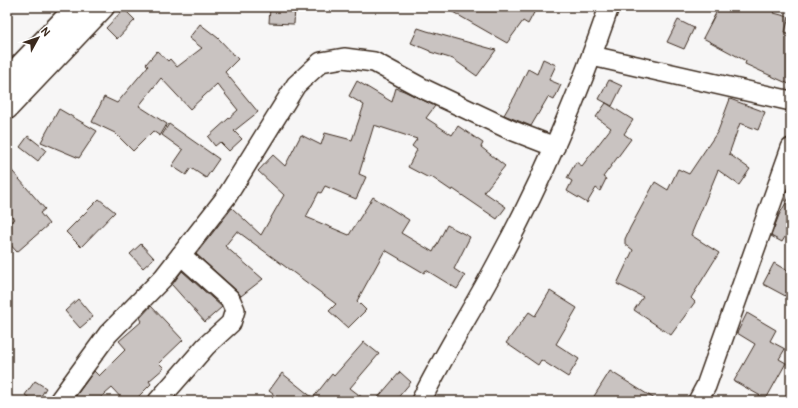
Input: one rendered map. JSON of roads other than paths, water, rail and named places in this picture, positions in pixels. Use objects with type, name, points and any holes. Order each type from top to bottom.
[{"type":"main road","points":[[7,80],[77,7]]},
{"type":"main road","points":[[7,108],[103,7]]},
{"type":"street","points":[[421,401],[500,258],[547,166],[592,56],[609,7]]},
{"type":"street","points":[[592,56],[791,101]]},
{"type":"street","points":[[59,401],[108,334],[163,278],[227,196],[296,86],[322,62],[344,58],[374,62],[422,88],[511,130],[555,147]]},
{"type":"street","points":[[698,401],[706,386],[791,148]]},
{"type":"street","points":[[158,401],[206,346],[231,322],[235,310],[230,299],[181,255]]}]
